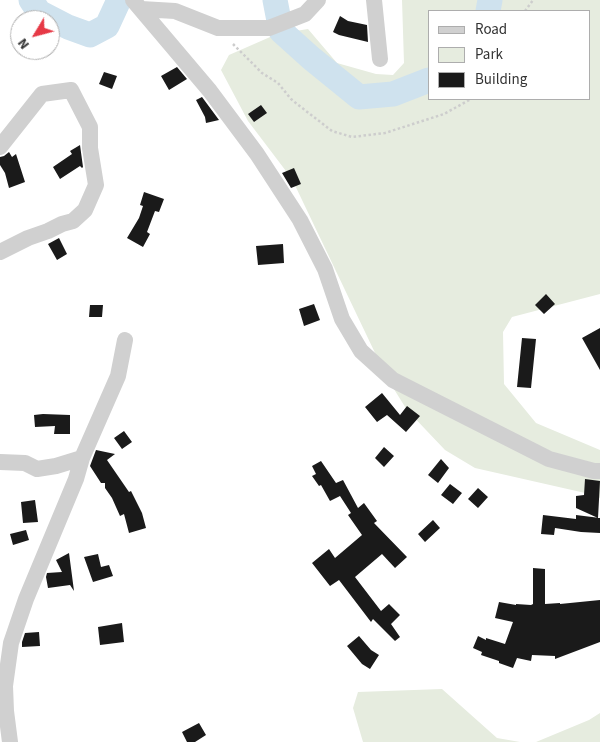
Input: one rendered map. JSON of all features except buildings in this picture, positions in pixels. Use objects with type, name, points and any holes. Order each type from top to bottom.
[{"type":"street","points":[[137,5],[175,11],[218,28],[269,28],[305,14],[318,0]]},
{"type":"street","points":[[374,0],[380,59]]},
{"type":"street","points":[[137,5],[210,91],[257,154],[295,212],[325,269],[342,319],[361,351],[393,380],[549,459],[600,471]]},
{"type":"street","points":[[0,147],[42,94],[71,90],[90,127],[90,148],[96,184],[84,210],[73,221],[28,238],[0,252]]},
{"type":"street","points":[[10,742],[5,686],[11,643],[26,599],[76,479],[82,458],[118,376],[125,340]]},
{"type":"street","points":[[0,462],[25,463],[37,469],[56,466],[82,458]]},
{"type":"path","points":[[218,28],[262,73],[278,84],[291,99],[332,131],[352,137],[385,132],[444,114],[469,100]]},
{"type":"green space","points":[[402,0],[600,0],[600,294],[512,317],[503,332],[504,384],[536,423],[600,450],[600,498],[594,495],[475,468],[445,450],[407,410],[387,378],[292,179],[248,121],[221,70],[229,55],[277,34],[308,29],[337,63],[376,74],[393,75],[404,63]]},
{"type":"green space","points":[[442,689],[497,738],[520,742],[363,742],[353,708],[358,692]]},
{"type":"green space","points":[[600,713],[600,742],[536,742],[589,720]]},
{"type":"waterway","points":[[31,0],[39,12],[68,27],[90,35],[107,26],[119,0]]},
{"type":"waterway","points":[[275,0],[281,31],[359,97],[393,94],[428,80]]},
{"type":"waterway","points":[[488,10],[490,0]]}]
